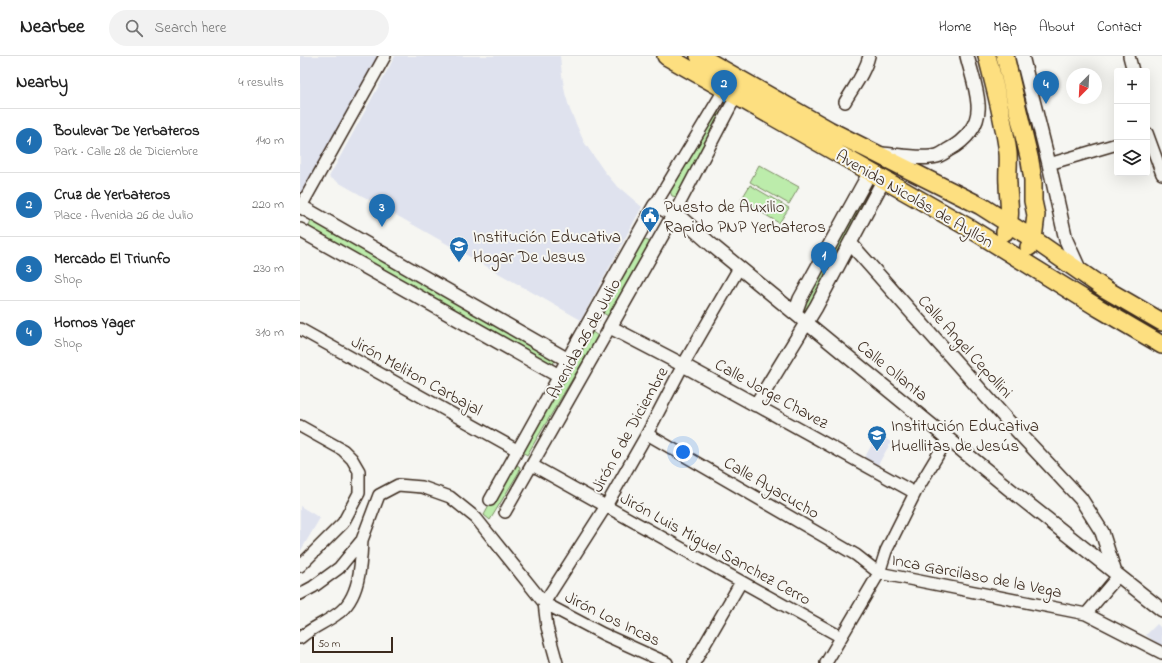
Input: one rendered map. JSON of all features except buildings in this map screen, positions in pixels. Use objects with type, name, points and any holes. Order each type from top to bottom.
[{"type":"main road","name":"Avenida Nicolás de Ayllón","points":[[666,56],[998,245],[1021,261],[1160,344]]},
{"type":"main road","name":"Avenida Nicolás de Ayllón","points":[[699,56],[829,130],[981,206],[1033,239],[1127,303],[1162,322]]},
{"type":"main road","points":[[987,56],[1008,155],[1009,224],[998,245]]},
{"type":"main road","points":[[1005,56],[1030,161],[1033,180],[1033,201],[1036,215],[1033,239],[1021,261]]},
{"type":"street","points":[[385,56],[300,207],[568,360]]},
{"type":"street","points":[[845,102],[868,62],[869,56]]},
{"type":"street","points":[[875,154],[923,158],[938,156],[959,144],[968,135],[978,116],[978,105],[967,56]]},
{"type":"street","points":[[1022,56],[1066,240],[1081,273]]},
{"type":"street","points":[[1129,56],[1132,68]]},
{"type":"street","name":"Avenida 26 de Julio","points":[[490,500],[655,205],[730,93]]},
{"type":"street","name":"Avenida 26 de Julio","points":[[505,512],[674,214],[730,93]]},
{"type":"street","points":[[1149,140],[1162,174]]},
{"type":"street","points":[[1049,164],[1114,145]]},
{"type":"street","points":[[756,405],[807,322],[850,244],[877,176]]},
{"type":"street","points":[[795,313],[800,299],[877,176]]},
{"type":"street","name":"Calle Ollanta","points":[[655,205],[682,218],[739,268],[1162,610]]},
{"type":"street","points":[[300,230],[559,376]]},
{"type":"street","name":"Calle Angel Cepollini","points":[[850,244],[1080,499],[1102,532],[1117,575]]},
{"type":"street","name":"Jirón 6 de Diciembre","points":[[544,604],[606,506],[647,434],[683,365],[739,268]]},
{"type":"street","name":"Calle Jorge Chavez","points":[[610,327],[683,365],[915,493]]},
{"type":"street","name":"Jirón Meliton Carbajal","points":[[300,329],[518,450]]},
{"type":"street","points":[[300,426],[343,450],[352,459],[359,471],[359,493],[343,523],[300,566]]},
{"type":"street","name":"Calle Ayacucho","points":[[647,434],[856,555],[879,572]]},
{"type":"street","points":[[879,572],[886,551],[915,493],[948,438]]},
{"type":"street","name":"Jirón Luis Miguel Sanchez Cerro","points":[[532,465],[841,637]]},
{"type":"street","points":[[300,638],[309,630],[338,614],[347,604],[358,583],[362,540],[379,495],[398,485],[422,487],[450,497],[476,518],[544,604],[547,627],[558,663]]},
{"type":"street","points":[[300,594],[313,587],[339,568],[362,540]]},
{"type":"street","name":"Inca Garcilaso de la Vega","points":[[826,663],[879,572],[1086,614],[1162,653]]},
{"type":"street","points":[[1086,614],[1117,575]]},
{"type":"street","points":[[694,663],[741,582]]},
{"type":"street","name":"Jirón Los Incas","points":[[544,604],[603,634],[666,663]]},
{"type":"shaded area","points":[[300,56],[388,56],[300,200]]},
{"type":"shaded area","points":[[395,56],[560,56],[565,93],[570,110],[584,142],[615,184],[642,207],[581,320],[329,177]]},
{"type":"shaded area","name":"Institución Educativa Huellitas de Jesús","points":[[878,434],[891,442],[875,470],[862,462]]},
{"type":"shaded area","points":[[300,506],[320,518],[300,552]]},
{"type":"shaded area","points":[[1157,624],[1162,629],[1162,647],[1146,635]]},
{"type":"green space","points":[[715,111],[723,115],[677,197],[672,196],[670,191]]},
{"type":"green space","points":[[759,165],[799,187],[789,204],[750,182]]},
{"type":"green space","points":[[873,180],[881,185],[807,312],[802,310],[800,307]]},
{"type":"green space","points":[[750,185],[789,208],[779,223],[741,200]]},
{"type":"green space","points":[[311,220],[317,220],[555,356],[555,361],[549,368],[315,233],[309,227]]},
{"type":"green space","points":[[642,238],[650,242],[608,316],[600,311]]},
{"type":"green space","points":[[591,331],[598,336],[527,455],[521,451]]},
{"type":"green space","points":[[513,462],[520,467],[519,472],[490,520],[484,515]]},
{"type":"place","name":"Cruz de Yerbateros","points":[[724,103]]},
{"type":"place","name":"Hornos Yager","points":[[1046,104]]},
{"type":"place","name":"Mercado El Triunfo","points":[[382,227]]},
{"type":"place","name":"Puesto de Auxilio Rapido PNP Yerbateros","points":[[650,233]]},
{"type":"place","name":"Institución Educativa Hogar De Jesus","points":[[459,263]]},
{"type":"place","name":"Boulevar De Yerbateros","points":[[824,275]]},
{"type":"place","name":"Institución Educativa Huellitas de Jesús","points":[[877,452]]}]
